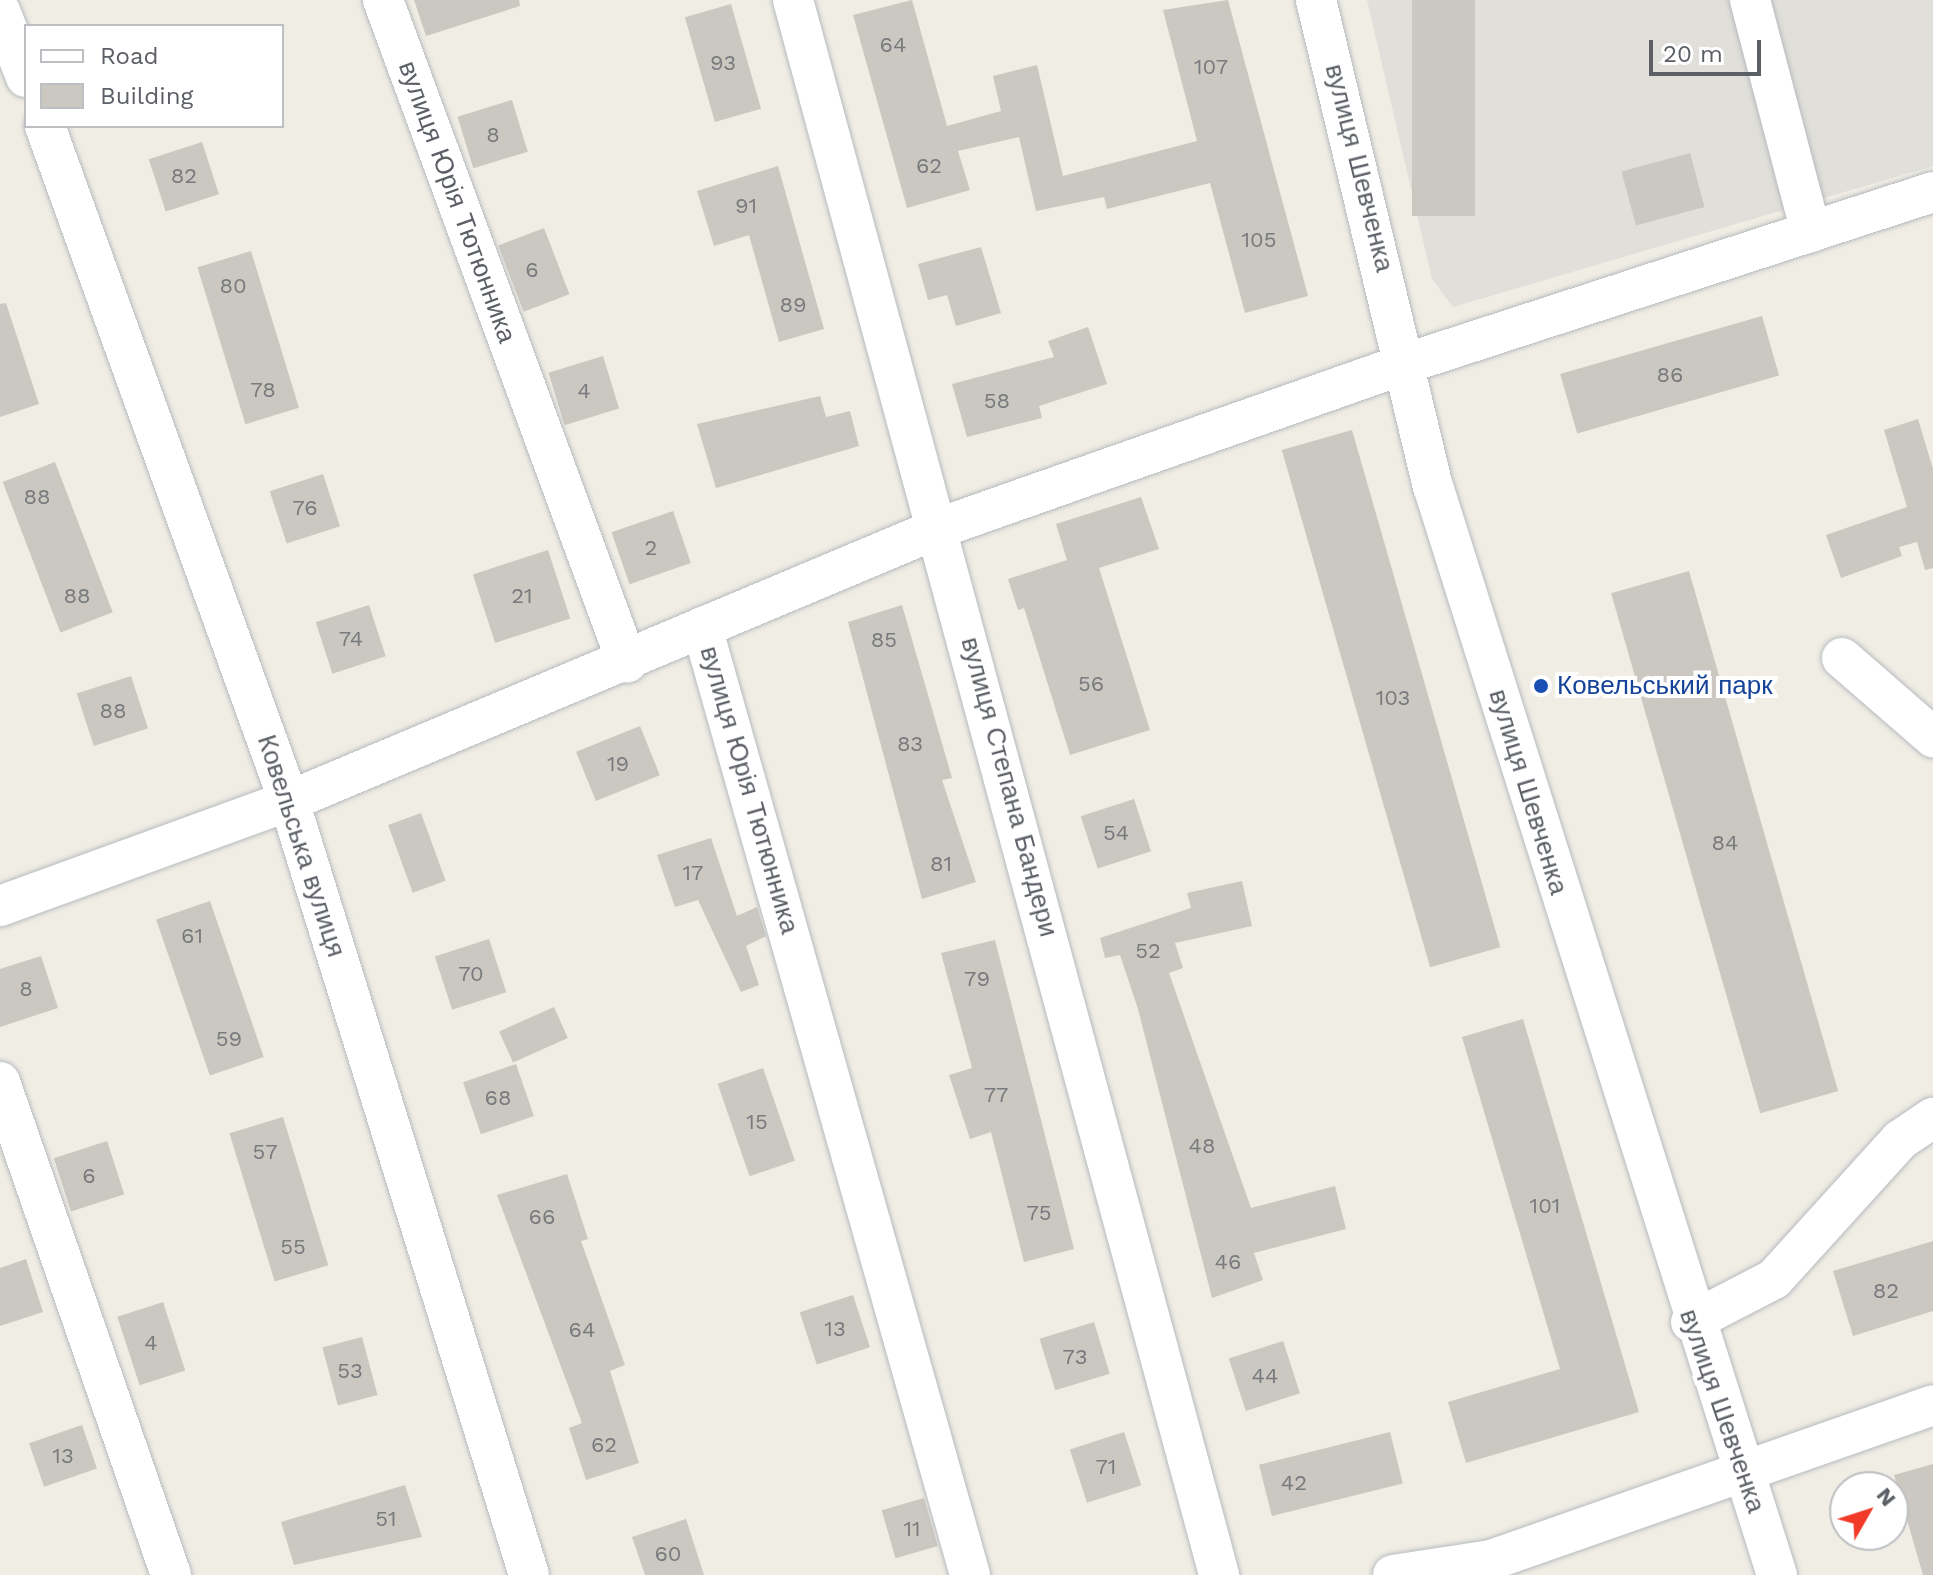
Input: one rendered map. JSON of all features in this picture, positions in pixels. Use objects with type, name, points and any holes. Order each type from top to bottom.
[{"type":"street","name":"вулиця Юрія Тютюнника","points":[[383,0],[627,662],[702,627],[970,1575]]},
{"type":"street","name":"вулиця Степана Бандери","points":[[793,0],[939,528],[1219,1575]]},
{"type":"street","name":"вулиця Шевченка","points":[[1316,0],[1399,324],[1401,365],[1691,1322],[1777,1575]]},
{"type":"street","points":[[1750,0],[1811,232]]},
{"type":"street","points":[[0,11],[24,72]]},
{"type":"street","name":"Ковельська вулиця","points":[[46,128],[289,801],[529,1575]]},
{"type":"street","points":[[702,627],[939,528],[1401,365],[1933,192]]},
{"type":"street","points":[[1842,658],[1933,737]]},
{"type":"street","points":[[0,906],[289,801],[627,662]]},
{"type":"street","points":[[0,1082],[171,1575]]},
{"type":"street","points":[[1691,1322],[1774,1279],[1900,1140],[1933,1118]]},
{"type":"street","points":[[1393,1575],[1491,1560],[1933,1405]]},
{"type":"shaded area","points":[[1367,0],[1933,0],[1933,166],[1453,307],[1432,279]]},
{"type":"building","points":[[414,0],[519,0],[520,6],[426,36]]},
{"type":"building","points":[[912,0],[947,126],[1001,111],[993,76],[1037,65],[1063,176],[1197,141],[1163,10],[1228,0],[1308,296],[1245,313],[1210,183],[1107,209],[1104,197],[1036,211],[1019,137],[958,151],[970,190],[907,208],[853,15]]},
{"type":"building","points":[[1412,0],[1475,0],[1475,216],[1412,216]]},
{"type":"building","points":[[731,4],[761,109],[715,122],[685,17]]},
{"type":"building","points":[[512,100],[528,152],[473,168],[457,117]]},
{"type":"building","points":[[202,142],[219,194],[166,212],[149,159]]},
{"type":"building","points":[[1690,153],[1704,207],[1636,225],[1621,171]]},
{"type":"building","points":[[778,166],[824,329],[779,342],[749,235],[714,246],[697,191]]},
{"type":"building","points":[[544,228],[569,294],[524,312],[498,246]]},
{"type":"building","points":[[981,247],[1001,313],[956,326],[947,295],[928,300],[918,264]]},
{"type":"building","points":[[251,251],[299,408],[245,424],[197,267]]},
{"type":"building","points":[[6,303],[39,404],[0,417],[0,304]]},
{"type":"building","points":[[1762,316],[1779,376],[1577,433],[1560,374]]},
{"type":"building","points":[[1088,327],[1107,384],[1039,406],[1042,418],[967,437],[952,384],[1054,357],[1048,341]]},
{"type":"building","points":[[603,356],[619,409],[565,425],[548,373]]},
{"type":"building","points":[[820,396],[826,417],[850,411],[859,446],[716,488],[697,424]]},
{"type":"building","points":[[1918,419],[1933,469],[1933,568],[1925,570],[1917,542],[1899,547],[1902,556],[1841,578],[1826,535],[1907,507],[1884,430]]},
{"type":"building","points":[[1352,430],[1500,947],[1430,967],[1282,450]]},
{"type":"building","points":[[55,462],[113,612],[60,632],[3,482]]},
{"type":"building","points":[[323,474],[340,526],[287,544],[270,491]]},
{"type":"building","points":[[1141,497],[1159,549],[1099,568],[1150,730],[1070,755],[1024,608],[1018,610],[1008,579],[1067,560],[1056,524]]},
{"type":"building","points":[[673,511],[691,563],[629,584],[612,532]]},
{"type":"building","points":[[548,550],[570,618],[495,643],[473,574]]},
{"type":"building","points":[[1689,571],[1838,1091],[1760,1113],[1611,593]]},
{"type":"building","points":[[369,605],[386,656],[332,674],[316,622]]},
{"type":"building","points":[[902,605],[952,778],[942,780],[976,882],[922,899],[848,622]]},
{"type":"building","points":[[131,676],[148,728],[94,746],[77,694]]},
{"type":"building","points":[[640,726],[660,775],[596,801],[576,752]]},
{"type":"building","points":[[1134,799],[1151,851],[1098,869],[1081,816]]},
{"type":"building","points":[[421,813],[446,881],[413,893],[388,825]]},
{"type":"building","points":[[711,838],[737,916],[757,907],[766,936],[746,946],[759,985],[741,992],[698,900],[675,907],[657,855]]},
{"type":"building","points":[[1242,881],[1252,926],[1175,943],[1183,968],[1169,973],[1251,1208],[1335,1186],[1346,1229],[1254,1253],[1263,1280],[1212,1298],[1138,1009],[1120,955],[1105,958],[1100,938],[1191,908],[1187,893]]},
{"type":"building","points":[[210,901],[264,1057],[210,1076],[156,920]]},
{"type":"building","points":[[489,939],[506,992],[452,1010],[435,957]]},
{"type":"building","points":[[995,940],[1074,1249],[1024,1262],[991,1132],[970,1139],[949,1075],[972,1068],[941,953]]},
{"type":"building","points":[[41,956],[58,1008],[0,1027],[0,969]]},
{"type":"building","points":[[554,1007],[568,1038],[513,1062],[499,1031]]},
{"type":"building","points":[[1523,1019],[1639,1412],[1466,1463],[1448,1402],[1560,1369],[1462,1037]]},
{"type":"building","points":[[516,1064],[534,1116],[481,1134],[463,1082]]},
{"type":"building","points":[[763,1068],[795,1161],[750,1176],[718,1084]]},
{"type":"building","points":[[283,1117],[328,1265],[275,1282],[229,1133]]},
{"type":"building","points":[[107,1141],[124,1194],[71,1212],[54,1158]]},
{"type":"building","points":[[567,1174],[588,1239],[581,1241],[625,1365],[610,1371],[639,1463],[586,1480],[569,1428],[582,1423],[497,1195]]},
{"type":"building","points":[[1933,1241],[1933,1311],[1853,1336],[1833,1271]]},
{"type":"building","points":[[26,1259],[43,1312],[0,1326],[0,1268]]},
{"type":"building","points":[[853,1295],[870,1347],[817,1365],[800,1312]]},
{"type":"building","points":[[163,1302],[185,1370],[140,1385],[117,1317]]},
{"type":"building","points":[[1094,1322],[1110,1374],[1055,1390],[1039,1339]]},
{"type":"building","points":[[362,1337],[378,1395],[338,1406],[322,1348]]},
{"type":"building","points":[[1283,1341],[1300,1393],[1246,1411],[1229,1359]]},
{"type":"building","points":[[82,1425],[97,1468],[44,1487],[29,1443]]},
{"type":"building","points":[[1124,1432],[1141,1485],[1087,1503],[1070,1450]]},
{"type":"building","points":[[1390,1432],[1403,1483],[1272,1516],[1259,1465]]},
{"type":"building","points":[[1933,1464],[1933,1575],[1923,1575],[1909,1527],[1908,1471]]},
{"type":"building","points":[[405,1485],[422,1537],[294,1565],[281,1522]]},
{"type":"building","points":[[924,1498],[938,1546],[895,1558],[882,1510]]},
{"type":"building","points":[[686,1519],[704,1575],[645,1575],[632,1537]]},
{"type":"place","name":"Ковельський парк","points":[[1541,686]]}]
